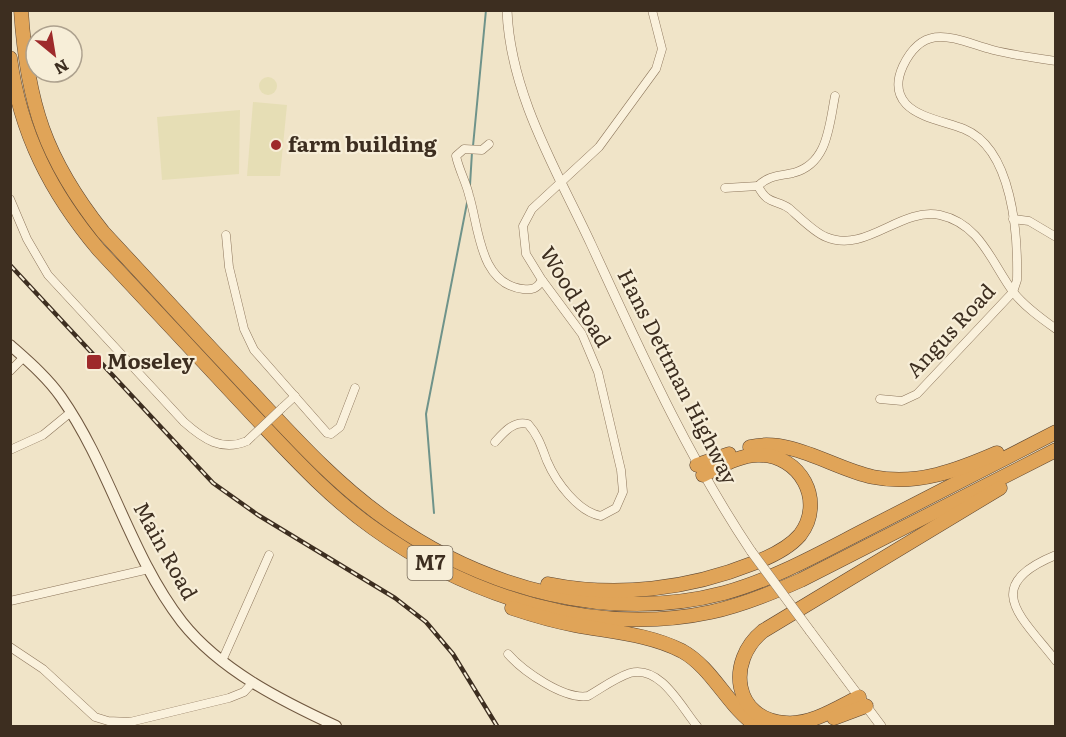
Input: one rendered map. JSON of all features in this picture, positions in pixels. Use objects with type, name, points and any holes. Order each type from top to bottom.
[{"type":"highway","name":"M7","points":[[21,10],[26,68],[43,133],[66,182],[103,232],[330,474],[390,522],[462,563],[523,587],[574,599],[626,604],[698,598],[725,592],[783,571],[1056,432]]},
{"type":"highway","name":"M7","points":[[10,58],[25,128],[37,158],[50,184],[84,232],[310,475],[371,527],[396,543],[482,587],[548,609],[628,620],[681,617],[742,604],[792,584],[1056,451]]},
{"type":"highway","points":[[700,470],[746,448],[772,446],[873,477],[921,478],[951,471],[983,459],[1056,424]]},
{"type":"highway","points":[[863,702],[805,721],[783,723],[771,720],[759,714],[745,697],[740,680],[741,660],[745,649],[763,632],[1056,451]]},
{"type":"highway","points":[[462,563],[563,587],[597,591],[653,589],[712,578],[762,560],[790,544],[806,526],[810,509],[808,487],[798,471],[786,462],[773,456],[757,455],[700,470]]},
{"type":"highway","points":[[396,543],[434,573],[493,601],[550,620],[653,639],[684,652],[706,672],[744,717],[757,726]]},
{"type":"highway","points":[[813,726],[863,702]]},
{"type":"main road","name":"Main Road","points":[[10,345],[46,379],[71,412],[149,569],[183,624],[222,661],[253,682],[336,726]]},
{"type":"street","name":"Hans Dettman Highway","points":[[507,10],[511,48],[520,86],[562,182],[700,470],[751,551],[881,726]]},
{"type":"street","name":"Wood Road","points":[[495,442],[517,424],[528,424],[536,434],[551,469],[583,510],[601,516],[616,508],[623,492],[621,470],[598,372],[582,334],[542,280],[523,245],[523,226],[532,209],[599,147],[656,69],[662,49],[652,10]]},
{"type":"street","points":[[1013,292],[1017,274],[1013,219],[1007,186],[985,144],[973,133],[911,108],[901,95],[900,73],[916,47],[936,36],[954,37],[998,51],[1056,61]]},
{"type":"street","points":[[758,186],[765,179],[807,168],[816,162],[823,150],[835,96]]},
{"type":"street","points":[[489,144],[482,150],[464,149],[456,156],[469,194],[478,239],[489,266],[497,276],[518,288],[535,288],[542,280]]},
{"type":"street","points":[[725,188],[750,184],[758,186],[768,200],[778,205],[783,211],[795,215],[823,236],[845,240],[864,237],[925,214],[954,220],[987,249],[1013,292],[1056,329]]},
{"type":"street","points":[[10,199],[27,239],[48,275],[197,434],[216,444],[234,445],[247,441],[295,396]]},
{"type":"street","points":[[1013,219],[1029,221],[1056,237]]},
{"type":"street","points":[[226,235],[229,267],[244,329],[254,350],[321,429],[332,434],[340,427],[355,388]]},
{"type":"street","name":"Angus Road","points":[[880,399],[902,401],[916,394],[1013,292]]},
{"type":"street","points":[[10,371],[24,357]]},
{"type":"street","points":[[10,450],[43,435],[71,412]]},
{"type":"street","points":[[222,661],[269,555]]},
{"type":"street","points":[[1056,555],[1022,573],[1014,583],[1011,598],[1020,614],[1056,661]]},
{"type":"street","points":[[10,600],[149,569]]},
{"type":"street","points":[[10,647],[44,669],[100,723],[130,722],[230,698],[243,692],[253,682]]},
{"type":"street","points":[[508,654],[529,673],[565,692],[580,697],[588,696],[631,673],[646,673],[661,682],[697,726]]},
{"type":"shaded area","points":[[268,77],[274,80],[277,86],[274,92],[268,95],[262,92],[259,86],[262,80]]},
{"type":"shaded area","points":[[253,102],[287,105],[280,176],[247,176]]},
{"type":"shaded area","points":[[240,110],[239,174],[162,180],[157,117]]},
{"type":"waterway","points":[[473,146],[486,10]]},
{"type":"waterway","points":[[470,185],[472,152]]},
{"type":"waterway","points":[[434,513],[426,414],[467,203]]},
{"type":"railway","points":[[10,265],[213,483],[258,515],[395,598],[426,622],[453,654],[497,726]]},
{"type":"place","name":"farm building","points":[[276,145]]},
{"type":"place","name":"Moseley","points":[[94,362]]}]
